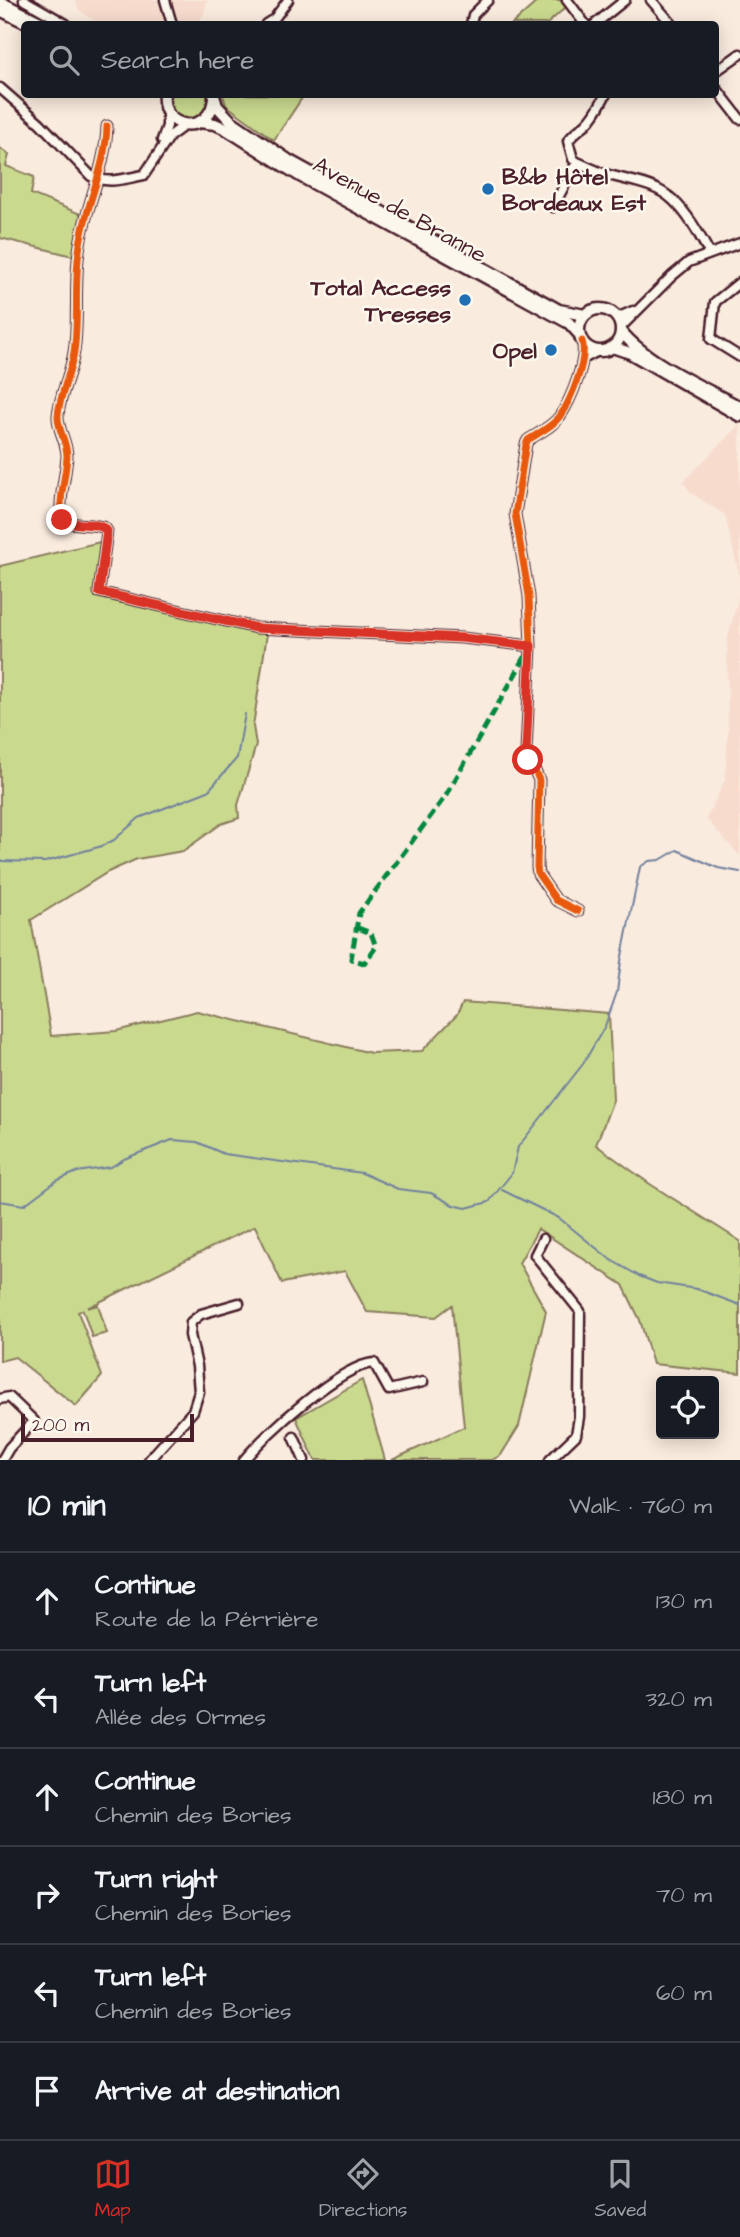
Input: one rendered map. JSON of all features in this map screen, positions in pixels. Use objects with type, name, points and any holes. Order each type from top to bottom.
[{"type":"main road","points":[[0,2],[38,21]]},
{"type":"main road","points":[[0,10],[23,21]]},
{"type":"main road","points":[[158,98],[165,110],[185,125],[199,122],[211,112],[213,98]]},
{"type":"main road","points":[[164,98],[165,110]]},
{"type":"main road","name":"Avenue de Branne","points":[[214,98],[217,106],[230,121],[288,160],[559,310],[585,315]]},
{"type":"main road","name":"Avenue de Branne","points":[[199,122],[215,124],[300,176],[569,323],[581,337]]},
{"type":"main road","points":[[620,325],[617,343],[612,347],[598,351],[592,349],[581,337],[581,320],[585,315],[598,309],[612,313],[620,325],[628,341],[647,355],[740,407]]},
{"type":"main road","points":[[612,347],[630,353],[740,416]]},
{"type":"street","points":[[24,0],[61,21]]},
{"type":"street","points":[[164,0],[171,21]]},
{"type":"street","points":[[271,21],[288,0]]},
{"type":"street","points":[[472,21],[473,15],[488,0]]},
{"type":"street","points":[[567,0],[583,21]]},
{"type":"street","points":[[599,21],[625,0]]},
{"type":"street","points":[[651,0],[668,21]]},
{"type":"street","points":[[661,12],[666,0]]},
{"type":"street","points":[[719,69],[740,54]]},
{"type":"street","points":[[0,88],[98,180],[109,181],[144,175],[170,136],[185,125]]},
{"type":"street","points":[[719,92],[739,116]]},
{"type":"street","points":[[604,98],[598,110],[568,141],[573,159],[603,173],[662,191],[687,216],[710,254]]},
{"type":"street","points":[[131,178],[144,168],[165,134],[165,110]]},
{"type":"street","points":[[107,126],[107,143],[79,250],[74,353],[58,412],[67,454],[60,509],[62,520],[67,523],[99,525],[107,531],[99,592],[256,628],[462,638],[531,646]]},
{"type":"street","points":[[554,206],[577,162]]},
{"type":"street","points":[[620,325],[689,262],[740,243]]},
{"type":"street","points":[[740,282],[715,302],[711,339],[740,357]]},
{"type":"street","points":[[578,911],[556,900],[538,874],[536,835],[539,780],[526,751],[531,646],[529,596],[515,514],[526,444],[559,418],[568,401],[583,359],[585,349],[581,337]]},
{"type":"street","points":[[583,359],[598,351]]},
{"type":"street","points":[[543,1238],[535,1255],[580,1311],[579,1417],[576,1435],[550,1460]]},
{"type":"street","points":[[149,1460],[193,1412],[199,1392],[190,1335],[191,1322],[201,1314],[239,1303]]},
{"type":"street","points":[[244,1460],[257,1444],[319,1392],[367,1364],[374,1363],[389,1390],[396,1391],[423,1382]]},
{"type":"street","points":[[0,1399],[9,1397],[34,1421],[9,1448],[3,1460]]},
{"type":"street","points":[[294,1437],[304,1460]]},
{"type":"shaded area","points":[[75,0],[207,0],[204,14],[199,21],[94,21],[79,10]]},
{"type":"shaded area","points":[[740,424],[740,578],[725,515],[691,493],[683,482]]},
{"type":"shaded area","points":[[740,592],[740,856],[706,819],[725,780],[728,730],[727,641]]},
{"type":"green space","points":[[539,0],[560,0],[566,7],[550,21],[515,21]]},
{"type":"green space","points":[[168,98],[209,98],[204,113],[190,120],[182,119],[170,107]]},
{"type":"green space","points":[[224,98],[302,98],[274,140],[226,105]]},
{"type":"green space","points":[[0,148],[9,155],[6,166],[34,177],[31,194],[83,215],[73,256],[0,238]]},
{"type":"green space","points":[[100,542],[95,597],[267,634],[253,726],[256,745],[238,805],[239,818],[221,824],[183,851],[137,859],[108,872],[31,920],[51,1036],[116,1031],[197,1011],[371,1053],[422,1051],[457,1015],[463,1002],[609,1014],[613,1100],[596,1145],[650,1184],[740,1241],[740,1373],[653,1364],[640,1320],[623,1285],[538,1229],[519,1263],[546,1311],[519,1426],[501,1455],[492,1460],[392,1460],[464,1427],[452,1305],[436,1317],[367,1312],[345,1271],[282,1283],[255,1226],[87,1308],[98,1305],[107,1333],[92,1337],[83,1310],[78,1312],[102,1376],[76,1406],[15,1357],[0,1361],[0,566]]},
{"type":"green space","points":[[362,1380],[385,1460],[315,1460],[296,1418]]},
{"type":"waterway","points":[[0,861],[45,862],[102,846],[114,840],[139,818],[208,791],[237,758],[245,714]]},
{"type":"waterway","points":[[0,1201],[24,1205],[56,1181],[77,1172],[111,1167],[172,1140],[197,1142],[224,1154],[362,1173],[398,1189],[431,1193],[453,1205],[466,1208],[489,1202],[512,1173],[518,1147],[583,1064],[605,1026],[617,992],[640,867],[677,850],[718,868],[740,872]]},
{"type":"waterway","points":[[502,1190],[559,1218],[611,1260],[639,1276],[657,1283],[697,1289],[740,1305]]},
{"type":"marked path","points":[[358,928],[371,933],[376,947],[364,963],[351,959],[359,913],[447,794],[528,652]]},
{"type":"cycle path","points":[[107,126],[103,158],[82,235],[74,352],[58,415],[67,456],[62,520],[100,526],[107,531],[99,592],[256,628],[462,638],[531,646]]},
{"type":"cycle path","points":[[578,911],[556,900],[538,874],[539,780],[526,751],[531,646],[529,596],[515,514],[526,444],[554,423],[564,409],[581,368],[582,341]]},
{"type":"place","name":"B&b Hôtel Bordeaux Est","points":[[488,189]]},
{"type":"place","name":"Total Access Tresses","points":[[465,300]]},
{"type":"place","name":"Opel","points":[[551,350]]},
{"type":"route","points":[[62,520],[67,523],[99,525],[107,531],[99,592],[256,628],[462,638],[531,646],[526,751],[528,760]]}]
